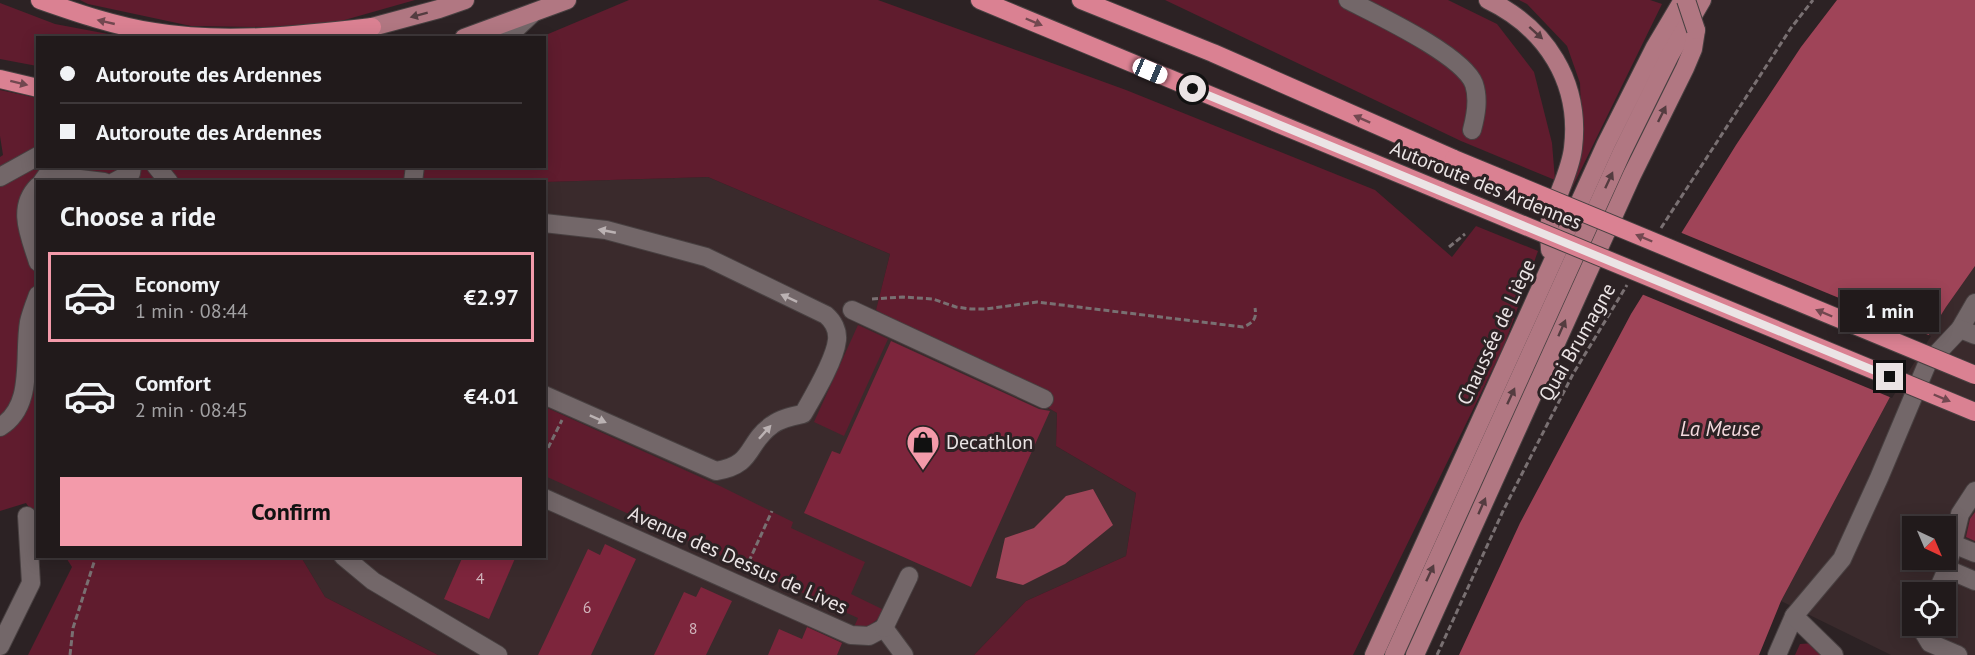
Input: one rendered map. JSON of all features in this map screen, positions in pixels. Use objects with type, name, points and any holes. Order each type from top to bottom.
[{"type":"highway","points":[[40,0],[90,18],[155,33],[202,36]]},
{"type":"highway","name":"Autoroute des Ardennes","points":[[980,0],[1975,412]]},
{"type":"highway","name":"Autoroute des Ardennes","points":[[1081,0],[1213,53],[1454,159],[1975,375]]},
{"type":"highway","points":[[1104,0],[1213,53]]},
{"type":"highway","points":[[295,36],[374,34]]},
{"type":"highway","points":[[0,79],[36,88]]},
{"type":"main road","points":[[374,34],[465,0]]},
{"type":"main road","points":[[470,36],[567,0]]},
{"type":"main road","points":[[1488,0],[1509,10],[1543,39],[1561,69],[1573,102],[1573,149],[1549,227],[1551,266]]},
{"type":"main road","points":[[1415,655],[1632,175],[1693,49],[1696,30],[1685,0]]},
{"type":"main road","name":"Chaussée de Liège","points":[[1374,655],[1616,125],[1655,47],[1685,0]]},
{"type":"main road","name":"Chaussée de Liège","points":[[1394,655],[1622,152],[1670,55],[1702,0]]},
{"type":"street","points":[[1348,0],[1420,39],[1459,66],[1473,84],[1477,111],[1472,130]]},
{"type":"street","points":[[508,36],[533,13]]},
{"type":"street","points":[[0,177],[36,157]]},
{"type":"street","points":[[118,180],[131,173],[132,168]]},
{"type":"street","points":[[158,168],[167,180]]},
{"type":"street","points":[[43,180],[47,175],[88,180]]},
{"type":"street","points":[[36,188],[31,193],[26,207],[25,220],[36,256]]},
{"type":"street","points":[[546,223],[606,230],[706,257],[826,315],[833,320],[837,339],[815,393],[803,414],[773,424],[743,460],[733,468],[716,471],[546,396]]},
{"type":"street","points":[[0,427],[12,418],[24,393],[29,321],[36,301]]},
{"type":"street","points":[[1777,655],[1794,616],[1842,559],[1927,364],[1968,332],[1975,303]]},
{"type":"street","points":[[860,304],[1044,399]]},
{"type":"street","points":[[1956,529],[1959,514],[1975,491]]},
{"type":"street","name":"Avenue des Dessus de Lives","points":[[546,499],[851,635],[869,636],[884,628]]},
{"type":"street","points":[[0,646],[31,583],[27,516]]},
{"type":"street","points":[[1956,545],[1975,553]]},
{"type":"street","points":[[345,558],[373,581],[498,655]]},
{"type":"street","points":[[1949,570],[1975,581]]},
{"type":"street","points":[[904,655],[884,628],[909,576]]},
{"type":"street","points":[[1794,616],[1834,655]]},
{"type":"street","points":[[1926,636],[1930,643],[1958,655]]},
{"type":"path","points":[[1656,236],[1791,28],[1813,0]]},
{"type":"path","points":[[1449,247],[1465,234]]},
{"type":"path","name":"Quai Brumagne","points":[[1437,655],[1504,509],[1574,374],[1632,276]]},
{"type":"path","points":[[860,304],[933,299],[956,307],[987,309],[1038,302],[1243,327],[1254,320],[1255,308]]},
{"type":"path","points":[[546,452],[568,406]]},
{"type":"path","points":[[738,586],[772,511]]},
{"type":"path","points":[[70,655],[73,628],[95,558]]},
{"type":"shaded area","points":[[80,0],[415,0],[334,23],[264,27],[191,26],[88,4]]},
{"type":"shaded area","points":[[629,0],[878,0],[1126,90],[1375,190],[1452,257],[1476,226],[1538,251],[1504,346],[1353,655],[974,655],[1026,601],[1126,556],[1136,493],[1056,446],[1057,413],[876,310],[890,254],[708,177],[546,182],[546,180],[36,180],[36,518],[26,503],[0,511],[0,157],[3,155],[0,136],[0,90],[36,98],[36,168],[546,168],[546,36],[543,36]]},
{"type":"shaded area","points":[[1165,0],[1448,0],[1497,24],[1534,72],[1552,143],[1555,180],[1461,141]]},
{"type":"shaded area","points":[[1519,0],[1650,0],[1662,4],[1571,190],[1569,187],[1582,136],[1580,83],[1567,46],[1527,4]]},
{"type":"shaded area","points":[[0,3],[55,24],[119,36],[36,36],[36,66],[0,59]]},
{"type":"shaded area","points":[[708,177],[890,254],[876,311],[1057,413],[1056,446],[1136,493],[1126,556],[1026,601],[974,655],[438,655],[325,597],[302,558],[546,558],[546,182]]},
{"type":"shaded area","points":[[1975,266],[1975,655],[1891,655],[1781,601],[1890,397],[1946,307]]},
{"type":"shaded area","points":[[858,325],[888,339],[844,436],[814,422]]},
{"type":"shaded area","points":[[546,407],[720,486],[793,522],[791,528],[865,562],[851,594],[884,610],[872,624],[863,627],[854,627],[858,618],[546,476]]},
{"type":"shaded area","points":[[66,558],[302,558],[325,597],[438,655],[28,655],[72,567]]},
{"type":"shaded area","points":[[1815,643],[1829,655],[1795,655],[1800,644]]},
{"type":"water","name":"La Meuse","points":[[1837,0],[1975,0],[1975,266],[1946,307],[1890,397],[1781,601],[1759,655],[1459,655],[1520,523],[1631,314],[1736,145],[1801,47]]},
{"type":"water","points":[[1093,489],[1113,525],[1065,564],[1023,585],[996,578],[1005,538],[1034,528],[1066,496]]},
{"type":"pier","points":[[1677,231],[1931,336],[1892,398],[1639,293]]},
{"type":"building","name":"Decathlon","points":[[891,341],[1039,409],[1050,411],[971,587],[804,513],[832,451],[840,454]]},
{"type":"building","points":[[1975,512],[1975,541],[1966,537],[1970,519]]},
{"type":"building","points":[[605,544],[636,559],[591,655],[538,655],[588,549],[600,555]]},
{"type":"building","points":[[462,558],[515,558],[489,619],[444,599]]},
{"type":"building","points":[[701,587],[732,601],[706,655],[654,655],[684,592],[696,597]]},
{"type":"building","points":[[807,627],[842,643],[837,655],[768,655],[779,629],[802,639]]},
{"type":"place","name":"Decathlon","points":[[923,471]]},
{"type":"route","points":[[1193,89],[1890,377]]}]
